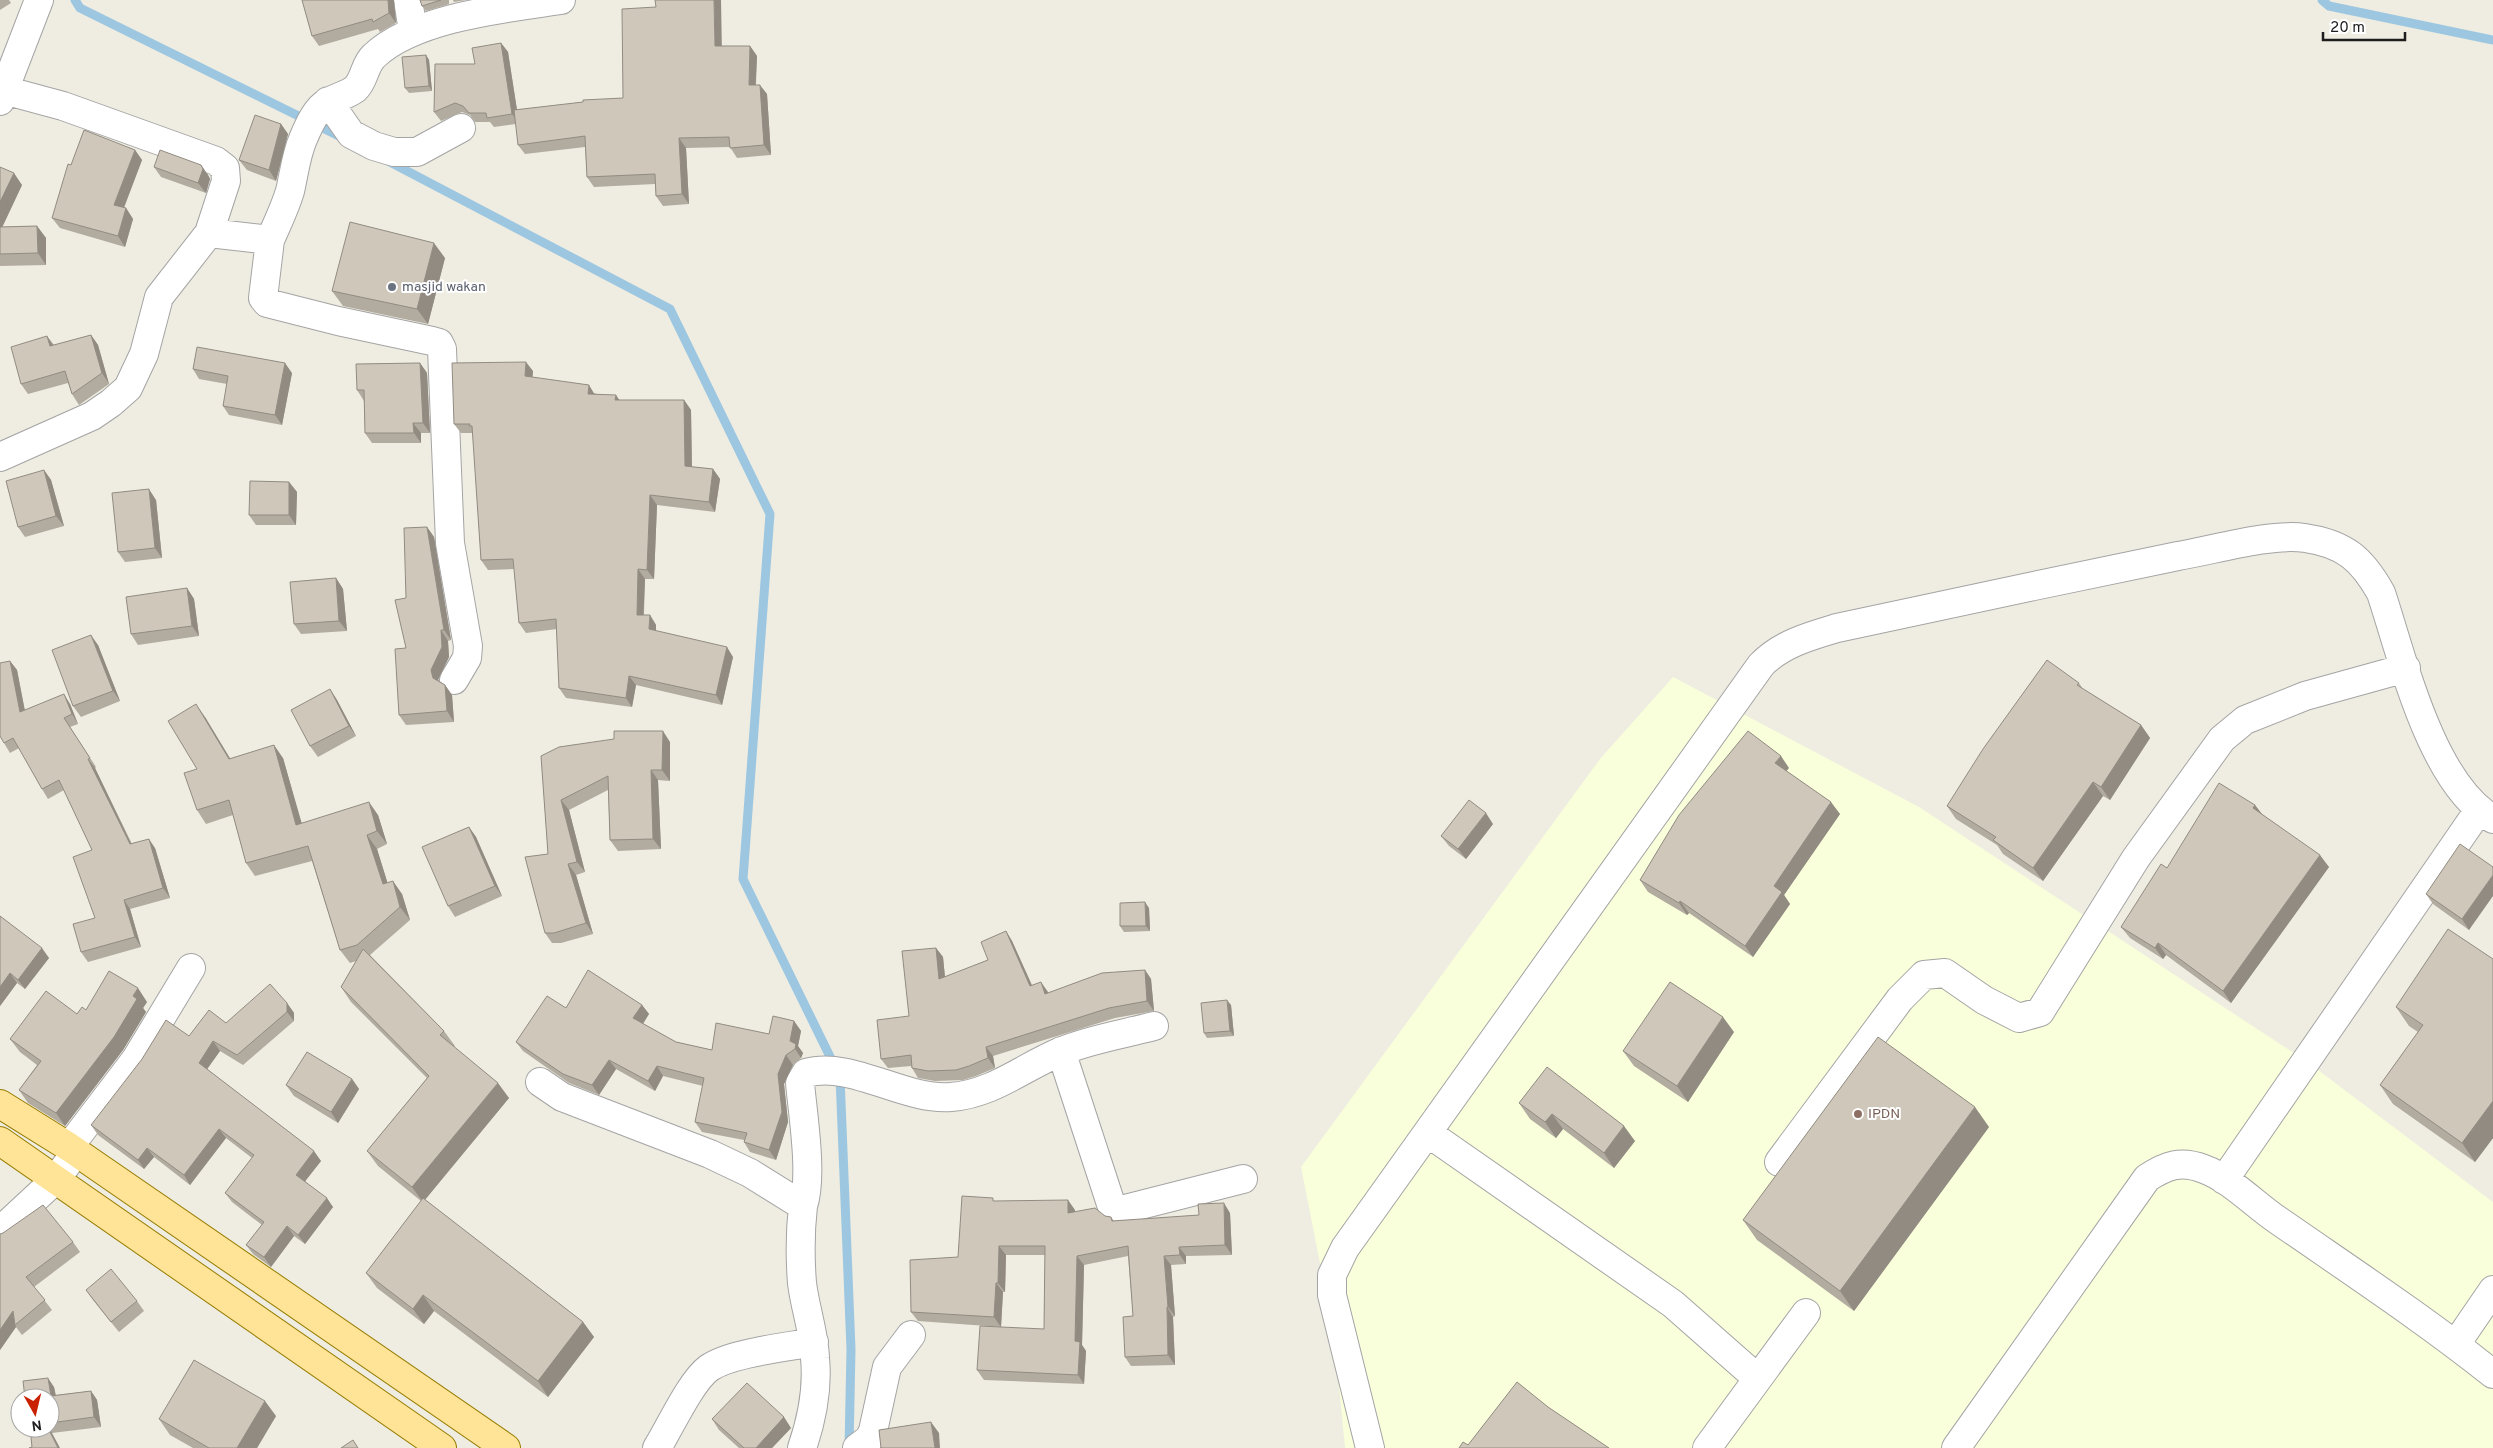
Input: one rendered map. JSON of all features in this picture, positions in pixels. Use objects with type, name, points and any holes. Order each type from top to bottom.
[{"type":"main road","points":[[0,1104],[72,1149],[490,1444]]},
{"type":"main road","points":[[0,1141],[442,1448]]},
{"type":"street","points":[[0,457],[92,416],[128,388],[144,354],[159,297],[209,233],[226,181],[226,172],[222,164],[182,147],[63,106],[2,94],[39,0]]},
{"type":"street","points":[[408,0],[413,31]]},
{"type":"street","points":[[454,680],[467,658],[468,646],[450,543],[442,349],[439,343],[432,341],[338,321],[267,303],[263,298],[270,240],[285,207],[302,140],[325,104],[355,89],[362,80],[368,63],[375,55],[413,31],[440,22],[514,4],[561,0]]},
{"type":"street","points":[[325,104],[352,134],[374,146],[394,152],[417,152],[461,128]]},
{"type":"street","points":[[209,233],[270,240]]},
{"type":"street","points":[[1370,1448],[1336,1319],[1332,1296],[1332,1276],[1345,1248],[1760,665],[1769,656],[1804,638],[1837,628],[2125,567],[2264,540],[2303,538],[2337,547],[2352,555],[2368,570],[2381,593],[2432,743],[2453,780],[2486,814],[2224,1180]]},
{"type":"street","points":[[1779,1162],[1900,999],[1924,975],[1945,974],[1984,1000],[2019,1018],[2040,1012],[2136,858],[2222,739],[2245,720],[2305,696],[2406,668]]},
{"type":"street","points":[[0,1231],[56,1179],[72,1149],[136,1059],[191,968]]},
{"type":"street","points":[[802,1448],[815,1393],[814,1342],[802,1283],[801,1227],[807,1178],[800,1083],[806,1073],[836,1072],[924,1096],[948,1097],[969,1095],[1016,1076],[1061,1051],[1154,1026]]},
{"type":"street","points":[[1061,1051],[1110,1204],[1117,1211],[1243,1179]]},
{"type":"street","points":[[540,1082],[562,1097],[686,1145],[750,1173],[803,1206]]},
{"type":"street","points":[[1428,1133],[1673,1304],[1757,1378]]},
{"type":"street","points":[[1956,1448],[2147,1178],[2166,1166],[2181,1164],[2204,1169],[2224,1180],[2265,1212],[2456,1344],[2493,1374]]},
{"type":"street","points":[[2456,1344],[2493,1290]]},
{"type":"street","points":[[1707,1448],[1806,1313]]},
{"type":"street","points":[[857,1448],[869,1439],[877,1420],[887,1367],[911,1335]]},
{"type":"street","points":[[656,1448],[694,1385],[710,1368],[726,1360],[814,1342]]},
{"type":"shaded area","name":"IPDN","points":[[1673,677],[1919,807],[2306,1061],[2493,1202],[2493,1448],[1345,1448],[1334,1334],[1301,1167],[1600,759]]},
{"type":"building","points":[[302,0],[388,0],[389,13],[373,22],[372,19],[312,36]]},
{"type":"building","points":[[420,0],[441,0],[422,6]]},
{"type":"building","points":[[655,0],[714,0],[715,46],[750,46],[749,85],[760,85],[764,145],[730,148],[729,137],[679,138],[682,194],[656,196],[655,174],[587,177],[585,136],[518,145],[514,110],[583,102],[583,100],[623,98],[622,9],[656,7]]},
{"type":"building","points":[[501,43],[512,114],[487,118],[486,113],[469,113],[463,106],[455,103],[434,112],[435,64],[475,64],[472,48]]},
{"type":"building","points":[[426,55],[429,86],[405,88],[402,57]]},
{"type":"building","points":[[255,115],[281,124],[269,170],[239,160]]},
{"type":"building","points":[[84,130],[135,150],[114,205],[126,208],[118,236],[52,218],[68,164],[71,165]]},
{"type":"building","points":[[160,150],[201,165],[203,169],[198,183],[154,167]]},
{"type":"building","points":[[0,167],[14,173],[0,202]]},
{"type":"building","points":[[350,222],[434,243],[417,309],[332,291]]},
{"type":"building","points":[[37,226],[38,253],[0,254],[0,227]]},
{"type":"building","points":[[91,335],[102,373],[72,394],[65,371],[21,384],[11,347],[47,336],[50,346]]},
{"type":"building","points":[[197,347],[285,363],[275,415],[223,406],[228,376],[193,369]]},
{"type":"building","points":[[526,362],[525,376],[589,385],[588,394],[616,395],[615,400],[684,400],[685,466],[713,469],[709,502],[650,495],[647,570],[638,569],[637,615],[650,615],[649,629],[727,647],[716,695],[629,676],[626,698],[559,688],[556,619],[519,623],[513,559],[481,560],[472,426],[469,426],[470,424],[454,424],[452,363]]},
{"type":"building","points":[[420,363],[423,423],[413,423],[414,433],[365,433],[364,390],[357,390],[356,364]]},
{"type":"building","points":[[44,470],[56,516],[18,527],[6,481]]},
{"type":"building","points":[[250,481],[289,482],[289,515],[249,515]]},
{"type":"building","points":[[149,489],[155,548],[118,552],[112,493]]},
{"type":"building","points":[[427,527],[444,630],[441,630],[442,647],[431,670],[433,678],[445,685],[447,711],[399,715],[395,649],[406,648],[395,600],[406,598],[404,528]]},
{"type":"building","points":[[336,578],[339,621],[294,624],[290,582]]},
{"type":"building","points":[[187,588],[192,626],[131,634],[126,597]]},
{"type":"building","points":[[91,635],[113,691],[73,706],[52,650]]},
{"type":"building","points":[[2047,660],[2079,683],[2077,685],[2141,725],[2101,787],[2093,782],[2033,868],[1993,840],[1996,837],[1947,806],[1983,749]]},
{"type":"building","points":[[10,661],[20,712],[64,694],[72,714],[64,718],[90,758],[88,759],[130,844],[149,839],[163,888],[124,900],[135,937],[81,952],[73,924],[95,918],[73,857],[92,850],[59,780],[42,789],[13,738],[4,743],[0,736],[0,663]]},
{"type":"building","points":[[330,689],[349,726],[310,746],[291,710]]},
{"type":"building","points":[[196,704],[229,759],[274,745],[296,825],[369,802],[377,831],[367,835],[383,884],[393,881],[400,907],[357,945],[340,950],[308,846],[246,863],[229,800],[197,810],[184,773],[197,769],[168,721]]},
{"type":"building","points":[[614,731],[663,731],[662,770],[651,770],[653,839],[610,840],[608,776],[561,800],[577,862],[568,864],[586,923],[554,933],[545,933],[525,857],[548,854],[541,756],[559,747],[614,739]]},
{"type":"building","points":[[1748,731],[1781,756],[1775,763],[1831,802],[1774,886],[1782,892],[1745,946],[1680,901],[1679,903],[1640,880],[1679,815]]},
{"type":"building","points":[[2219,783],[2255,805],[2253,808],[2320,855],[2223,991],[2158,943],[2155,948],[2121,927],[2161,864],[2167,868]]},
{"type":"building","points":[[1469,800],[1486,813],[1458,849],[1441,836]]},
{"type":"building","points":[[469,827],[495,886],[448,906],[422,847]]},
{"type":"building","points":[[2460,844],[2493,867],[2493,875],[2462,919],[2426,894]]},
{"type":"building","points":[[1145,902],[1146,926],[1120,926],[1120,903]]},
{"type":"building","points":[[0,916],[42,948],[18,980],[10,973],[0,987]]},
{"type":"building","points":[[2448,929],[2493,959],[2493,1101],[2462,1143],[2380,1085],[2423,1025],[2396,1007]]},
{"type":"building","points":[[1006,931],[1030,986],[1041,982],[1045,994],[1102,973],[1145,970],[1147,1001],[1109,1008],[986,1047],[988,1058],[956,1070],[928,1071],[912,1068],[911,1055],[881,1059],[877,1020],[909,1016],[902,951],[936,948],[939,979],[988,960],[981,942]]},
{"type":"building","points":[[363,949],[444,1031],[440,1035],[498,1083],[412,1187],[367,1151],[429,1076],[341,987]]},
{"type":"building","points":[[588,970],[642,1005],[633,1018],[676,1042],[712,1050],[716,1023],[769,1034],[773,1016],[794,1021],[790,1041],[796,1044],[795,1049],[786,1055],[778,1074],[782,1112],[769,1150],[744,1142],[747,1133],[695,1122],[704,1078],[657,1066],[648,1081],[609,1060],[592,1085],[563,1074],[516,1042],[547,996],[566,1008]]},
{"type":"building","points":[[109,971],[138,988],[133,996],[137,999],[114,1037],[56,1113],[19,1090],[41,1061],[10,1039],[46,991],[77,1014],[82,1007],[86,1010]]},
{"type":"building","points":[[1670,982],[1723,1017],[1677,1086],[1623,1051]]},
{"type":"building","points":[[270,984],[287,1003],[287,1012],[237,1055],[213,1041],[199,1063],[314,1151],[296,1175],[327,1198],[298,1235],[287,1226],[264,1257],[246,1245],[264,1222],[225,1193],[254,1155],[219,1129],[184,1175],[147,1148],[138,1160],[91,1125],[142,1059],[166,1020],[189,1036],[209,1010],[226,1023]]},
{"type":"building","points":[[1227,1000],[1230,1031],[1204,1033],[1201,1003]]},
{"type":"building","points":[[1878,1037],[1975,1107],[1840,1291],[1743,1220]]},
{"type":"building","points":[[307,1052],[352,1079],[331,1112],[286,1085]]},
{"type":"building","points":[[1547,1067],[1624,1126],[1604,1153],[1552,1114],[1545,1122],[1519,1103]]},
{"type":"building","points":[[962,1196],[993,1198],[993,1201],[1068,1200],[1068,1213],[1095,1208],[1105,1216],[1111,1217],[1112,1221],[1199,1215],[1198,1204],[1224,1203],[1225,1245],[1179,1247],[1180,1255],[1164,1256],[1168,1307],[1168,1355],[1125,1357],[1123,1317],[1133,1316],[1128,1246],[1077,1256],[1075,1341],[1080,1342],[1078,1375],[977,1370],[980,1326],[1044,1329],[1045,1246],[999,1246],[998,1283],[996,1283],[994,1317],[911,1312],[910,1260],[958,1257]]},
{"type":"building","points":[[423,1198],[583,1322],[538,1381],[423,1295],[413,1309],[366,1273]]},
{"type":"building","points":[[43,1205],[73,1242],[26,1277],[45,1300],[15,1325],[13,1311],[0,1330],[0,1234]]},
{"type":"building","points":[[111,1269],[137,1301],[111,1322],[86,1290]]},
{"type":"building","points":[[194,1360],[265,1401],[237,1448],[209,1448],[159,1419]]},
{"type":"building","points":[[48,1378],[50,1388],[24,1388],[23,1381]]},
{"type":"building","points":[[1517,1382],[1548,1407],[1609,1448],[1459,1448],[1463,1442],[1468,1445]]},
{"type":"building","points":[[747,1383],[784,1417],[756,1448],[744,1448],[712,1419]]},
{"type":"building","points":[[91,1391],[94,1417],[60,1422],[60,1395]]},
{"type":"building","points":[[931,1422],[935,1448],[881,1448],[879,1430]]},
{"type":"building","points":[[31,1438],[53,1438],[58,1448],[29,1448],[32,1447]]},
{"type":"building","points":[[353,1440],[358,1448],[341,1448]]},
{"type":"waterway","points":[[75,0],[80,8],[345,139]]},
{"type":"waterway","points":[[2322,0],[2329,6],[2493,40]]},
{"type":"waterway","points":[[388,161],[670,309],[770,514],[743,879],[840,1077],[851,1349],[849,1448]]},
{"type":"place","name":"masjid wakan","points":[[392,287]]},
{"type":"place","name":"IPDN","points":[[1858,1114]]}]
